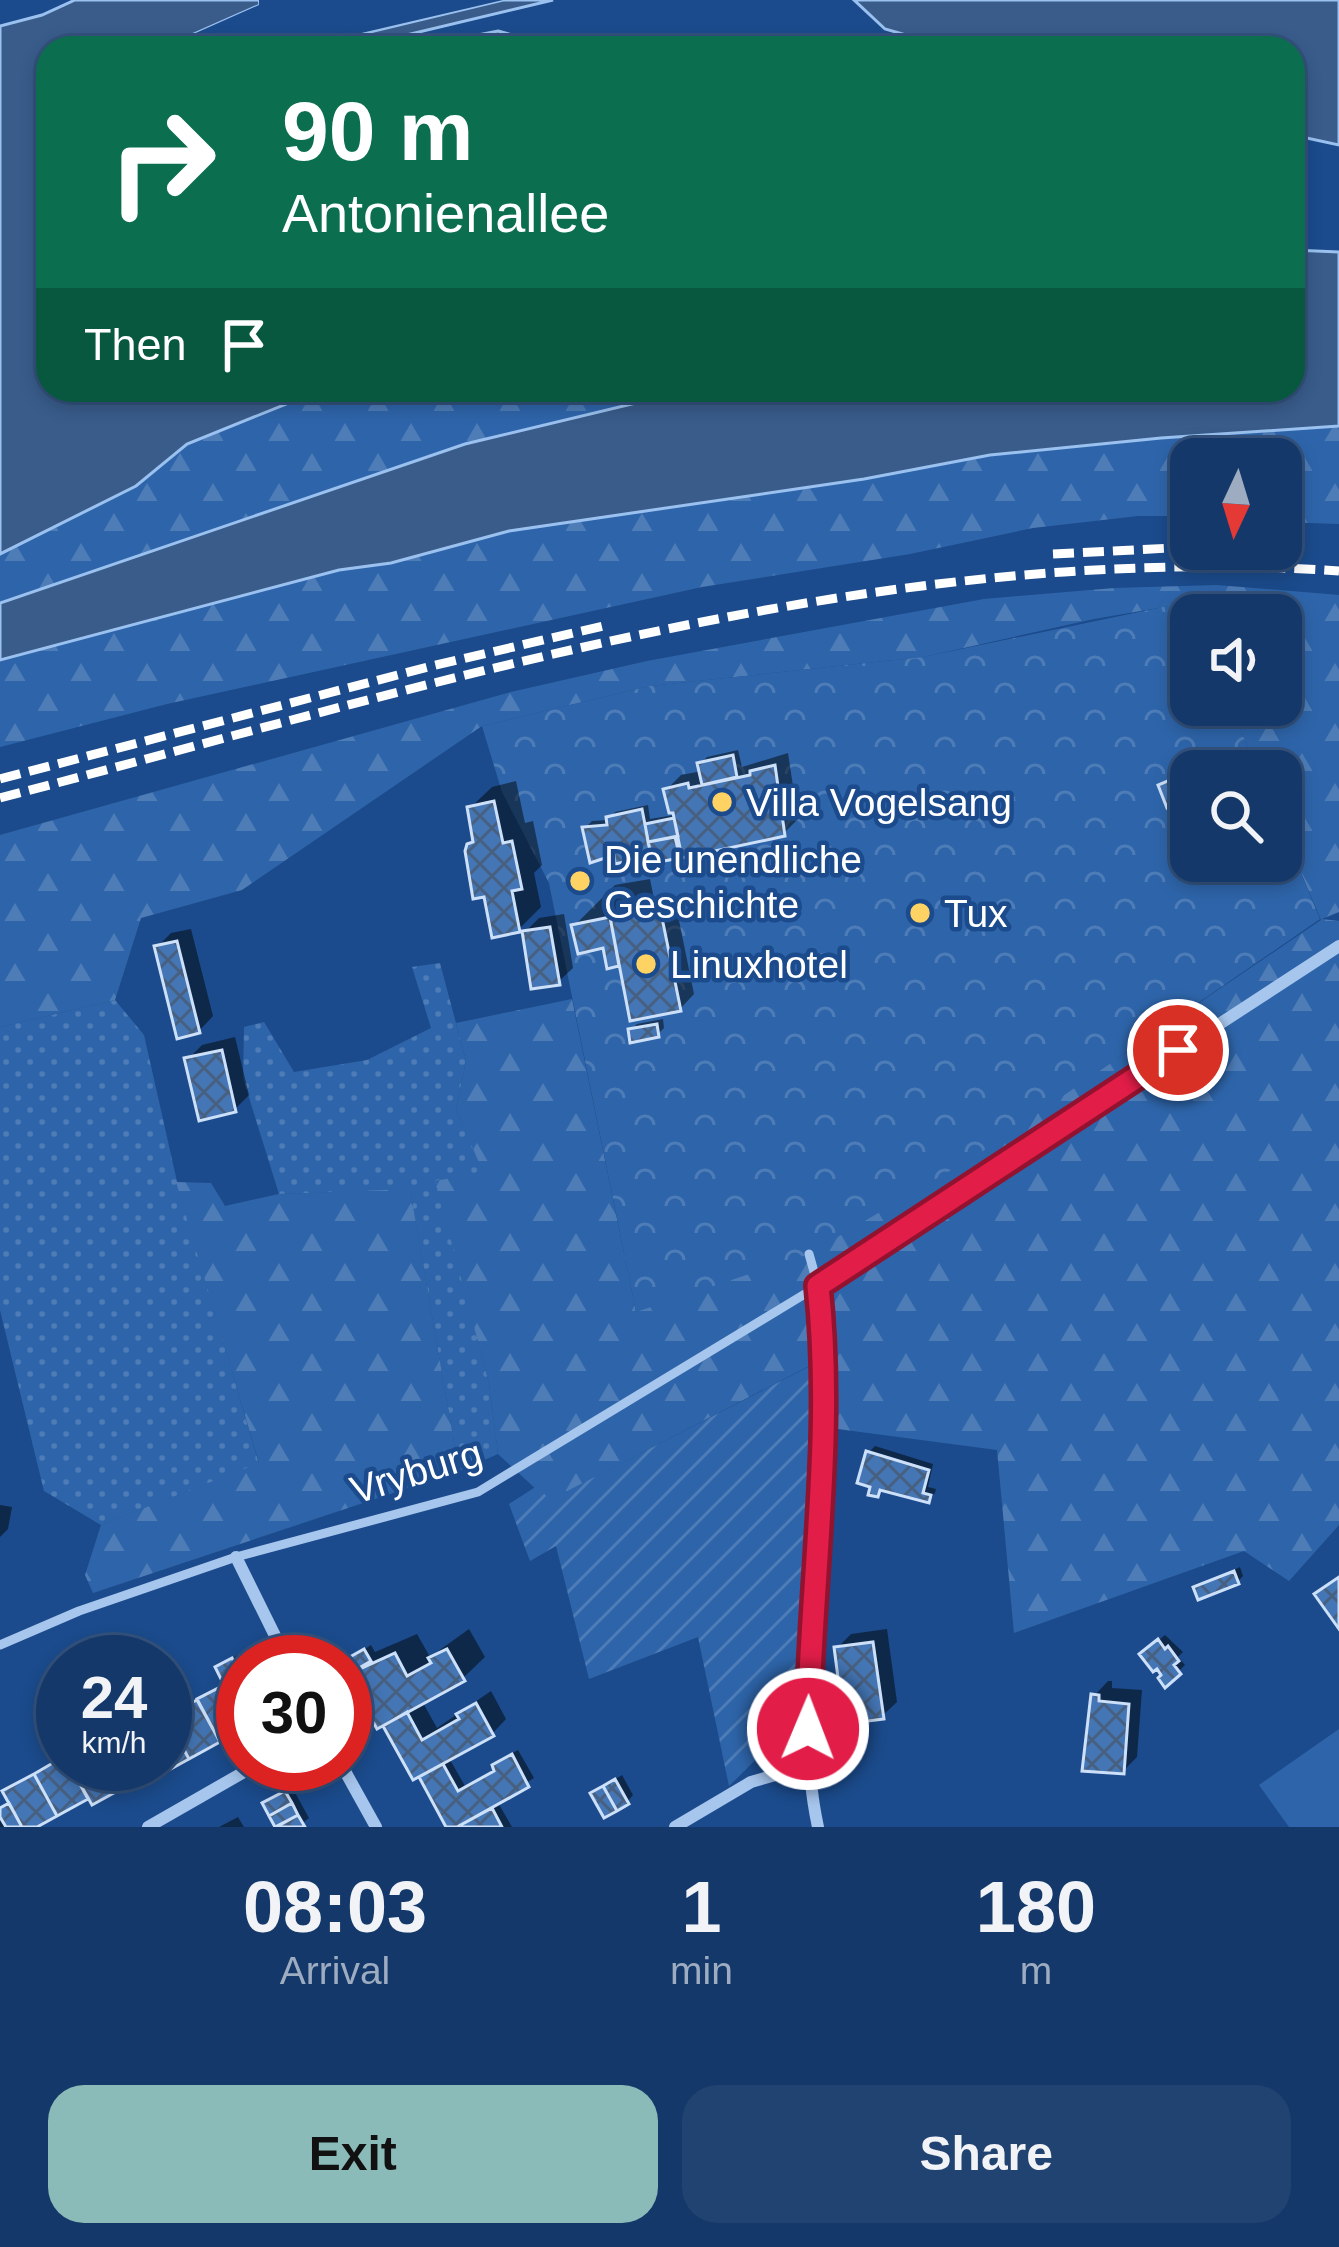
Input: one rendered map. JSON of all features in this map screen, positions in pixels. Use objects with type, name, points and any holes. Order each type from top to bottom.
[{"type":"street","points":[[818,1827],[807,1766],[823,1420],[824,1345],[818,1286],[1339,946]]},
{"type":"street","points":[[236,1557],[275,1635]]},
{"type":"street","points":[[675,1827],[752,1782],[807,1766]]},
{"type":"street","points":[[148,1827],[216,1788]]},
{"type":"street","points":[[356,1791],[376,1827]]},
{"type":"lane","points":[[809,1254],[818,1286]]},
{"type":"lane","name":"Vryburg","points":[[0,1645],[79,1610],[236,1557],[478,1492],[818,1286]]},
{"type":"green space","points":[[291,402],[640,402],[465,444],[0,603],[0,554],[136,486],[187,444]]},
{"type":"green space","points":[[1339,426],[1339,524],[1302,523],[1302,438],[1170,438],[1170,516],[1033,528],[910,554],[702,587],[167,704],[0,747],[0,660],[339,570],[391,563],[509,531],[864,479],[990,455],[1161,438]]},
{"type":"green space","points":[[1217,585],[1339,595],[1339,912],[1322,919],[1339,921],[1339,1525],[1289,1581],[1244,1551],[1014,1633],[997,1450],[815,1426],[809,1366],[549,1501],[498,1454],[489,1383],[435,1181],[483,1172],[456,1109],[466,1061],[456,1023],[572,999],[636,1312],[984,1149],[1321,920],[1302,875],[1302,750],[1249,750],[1239,726],[1302,726],[1302,594],[1170,594],[1170,606],[923,657],[650,686],[482,726],[242,890],[141,918],[115,1000],[0,1027],[0,835],[511,692],[647,661],[984,599]]},
{"type":"green space","name":"Villa Vogelsang","points":[[1170,606],[1170,726],[1239,726],[1249,750],[1170,750],[1170,882],[1302,882],[1302,876],[1320,919],[983,1151],[809,1254],[636,1312],[549,883],[502,792],[482,726],[650,686],[923,657]]},
{"type":"green space","points":[[440,963],[466,1061],[456,1109],[484,1173],[436,1181],[489,1383],[498,1454],[459,1471],[410,1190],[279,1194],[243,1078],[244,1027],[264,1022],[294,1072],[367,1060],[431,1028],[412,967]]},
{"type":"green space","points":[[115,1000],[144,1035],[178,1186],[259,1464],[101,1525],[44,1491],[0,1310],[0,1027]]},
{"type":"green space","points":[[176,1182],[211,1183],[225,1206],[279,1194],[410,1189],[459,1471],[93,1593],[85,1575],[101,1525],[259,1463]]},
{"type":"green space","points":[[810,1366],[815,1426],[794,1722],[729,1786],[698,1637],[589,1679],[556,1546],[530,1561],[509,1504],[537,1486],[550,1500]]},
{"type":"green space","points":[[1339,1729],[1339,1827],[1289,1827],[1259,1785]]},
{"type":"shaded area","points":[[75,0],[259,0],[260,5],[189,36],[36,36],[36,402],[291,402],[187,444],[136,486],[0,554],[0,26]]},
{"type":"shaded area","points":[[503,0],[553,0],[402,36],[353,36]]},
{"type":"shaded area","points":[[854,0],[1339,0],[1339,145],[1305,138],[1305,36],[909,36],[885,29]]},
{"type":"shaded area","points":[[498,31],[516,36],[473,36]]},
{"type":"shaded area","points":[[1305,251],[1339,252],[1339,426],[990,455],[864,479],[509,531],[391,563],[339,570],[0,660],[0,603],[465,444],[640,402],[1305,402]]},
{"type":"pier","points":[[259,0],[265,0],[263,10],[202,36],[189,36],[259,5]]},
{"type":"pier","points":[[477,0],[503,0],[348,36],[326,36]]},
{"type":"building","points":[[733,755],[737,777],[702,785],[697,763]]},
{"type":"building","name":"Villa Vogelsang","points":[[775,765],[785,836],[682,858],[663,789],[750,775],[750,771]]},
{"type":"building","points":[[1170,780],[1170,807],[1167,808],[1158,785]]},
{"type":"building","points":[[494,801],[503,843],[512,841],[522,889],[512,891],[520,932],[492,938],[484,897],[473,899],[465,851],[473,842],[467,807]]},
{"type":"building","points":[[642,809],[651,856],[615,864],[614,855],[590,863],[582,827],[607,825],[606,817]]},
{"type":"building","points":[[674,818],[678,836],[648,842],[645,824]]},
{"type":"building","points":[[675,837],[680,858],[653,863],[648,842]]},
{"type":"building","name":"Linuxhotel","points":[[660,908],[681,1011],[630,1021],[610,917]]},
{"type":"building","points":[[610,917],[619,966],[607,969],[603,948],[578,954],[571,925]]},
{"type":"building","points":[[550,927],[560,985],[531,989],[522,931]]},
{"type":"building","points":[[177,941],[200,1033],[177,1039],[154,946]]},
{"type":"building","points":[[657,1024],[659,1037],[630,1043],[628,1029]]},
{"type":"building","points":[[222,1050],[236,1112],[199,1121],[184,1058]]},
{"type":"building","points":[[866,1451],[929,1470],[923,1493],[931,1495],[929,1503],[880,1490],[878,1497],[868,1495],[870,1487],[857,1483]]},
{"type":"building","points":[[1234,1571],[1239,1584],[1198,1600],[1193,1587]]},
{"type":"building","points":[[1339,1577],[1339,1629],[1314,1594]]},
{"type":"building","points":[[1158,1639],[1179,1661],[1174,1665],[1181,1674],[1165,1688],[1157,1669],[1153,1672],[1139,1654]]},
{"type":"building","points":[[873,1642],[884,1719],[844,1724],[834,1647]]},
{"type":"building","points":[[447,1649],[465,1681],[377,1729],[372,1720],[372,1664],[395,1653],[407,1676],[431,1663],[428,1658]]},
{"type":"building","points":[[216,1689],[216,1735],[197,1699]]},
{"type":"building","points":[[1091,1694],[1099,1695],[1099,1701],[1129,1704],[1124,1774],[1082,1771]]},
{"type":"building","points":[[197,1700],[216,1735],[216,1744],[192,1757],[192,1703]]},
{"type":"building","points":[[476,1703],[494,1736],[413,1780],[383,1726],[407,1712],[422,1740]]},
{"type":"building","points":[[512,1754],[529,1787],[457,1827],[446,1827],[419,1777],[443,1764],[458,1791],[494,1771],[492,1765]]},
{"type":"building","points":[[34,1774],[36,1791],[43,1791],[57,1816],[37,1827],[22,1827],[2,1791]]},
{"type":"building","points":[[615,1779],[629,1804],[617,1811],[603,1786]]},
{"type":"building","points":[[603,1786],[617,1811],[604,1818],[590,1793]]},
{"type":"building","points":[[43,1791],[84,1791],[88,1799],[57,1816]]},
{"type":"building","points":[[84,1791],[118,1791],[92,1805]]},
{"type":"building","points":[[285,1791],[292,1803],[269,1816],[262,1803]]},
{"type":"building","points":[[9,1803],[22,1827],[6,1827],[0,1817],[0,1808]]},
{"type":"building","points":[[292,1803],[298,1815],[275,1827],[269,1816]]},
{"type":"building","points":[[492,1808],[502,1827],[457,1827]]},
{"type":"building","points":[[298,1815],[305,1827],[276,1827]]},
{"type":"railway","points":[[1053,554],[1170,548]]},
{"type":"railway","points":[[0,798],[495,668],[830,599],[999,577],[1168,567],[1339,571]]},
{"type":"railway","points":[[0,779],[603,626]]},
{"type":"place","name":"Villa Vogelsang","points":[[722,802]]},
{"type":"place","name":"Die unendliche Geschichte","points":[[580,881]]},
{"type":"place","name":"Tux","points":[[920,913]]},
{"type":"place","name":"Linuxhotel","points":[[646,964]]},
{"type":"route","points":[[808,1729],[823,1420],[824,1345],[818,1286],[1178,1050]]}]
